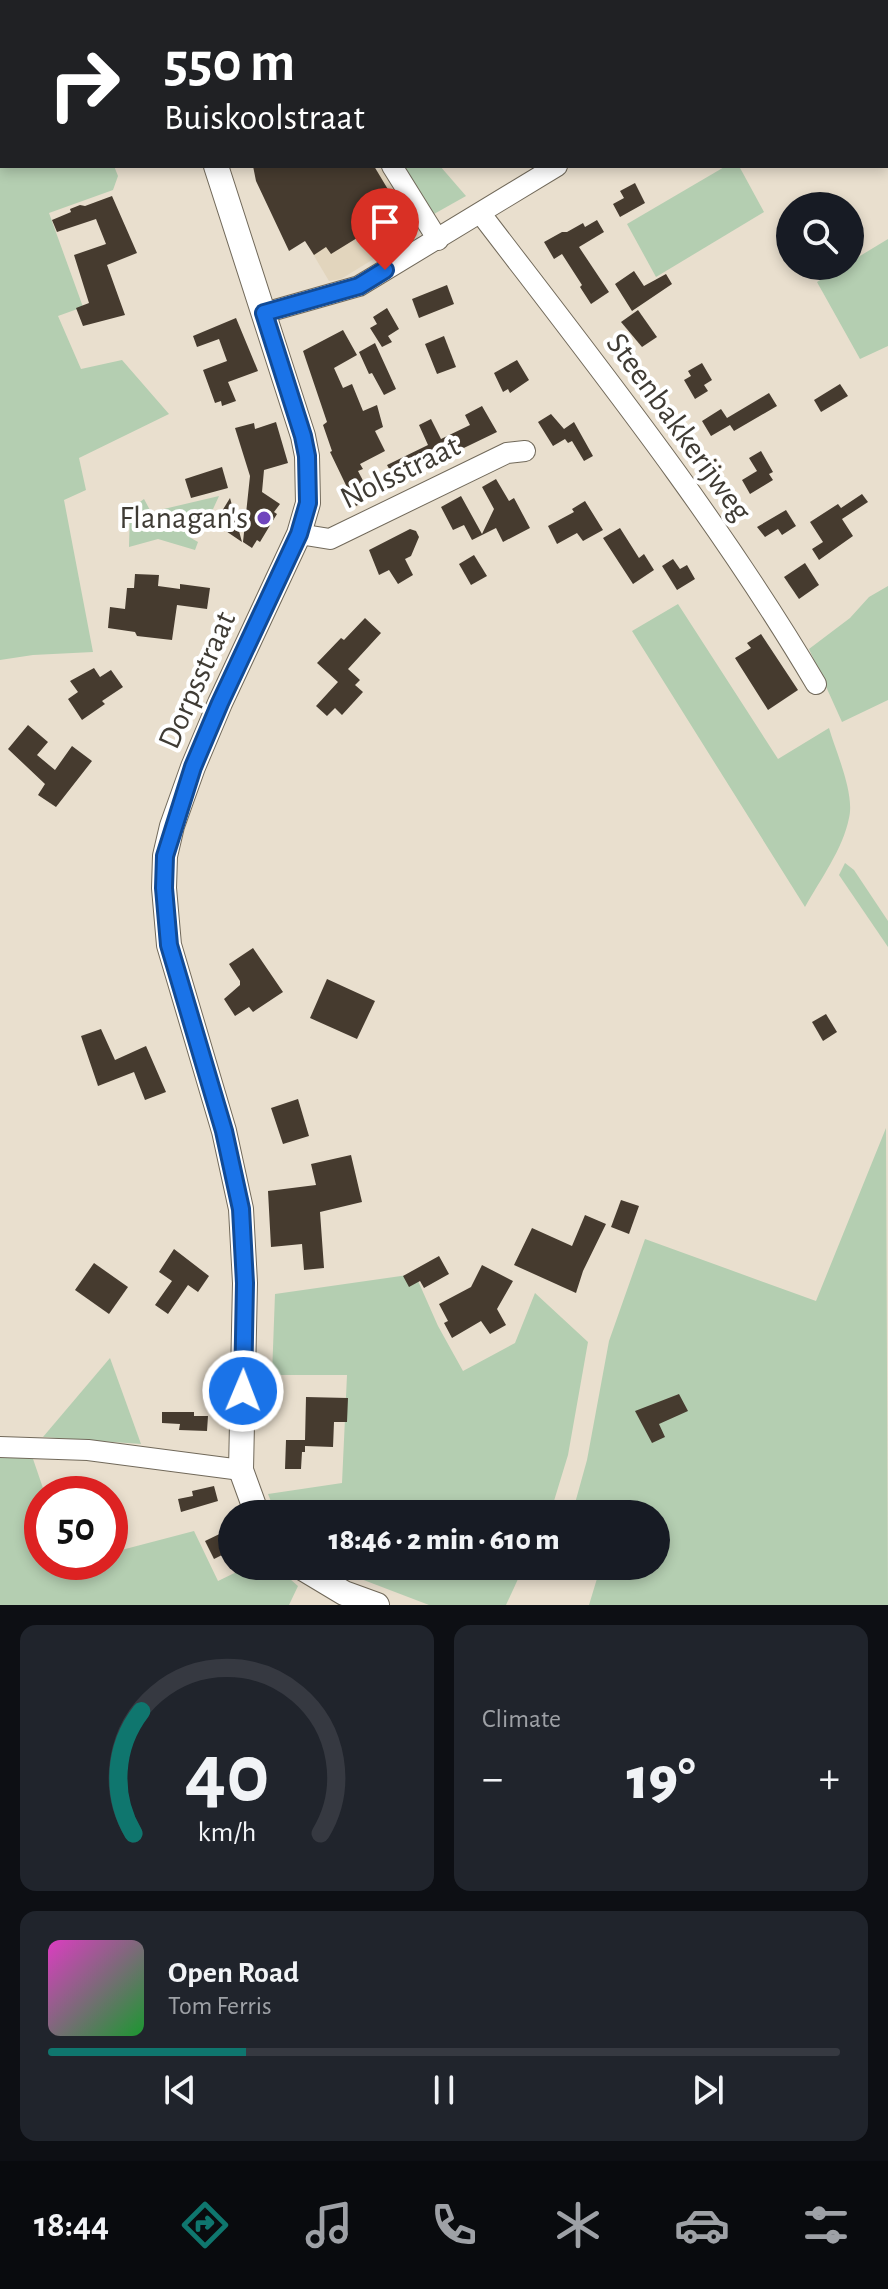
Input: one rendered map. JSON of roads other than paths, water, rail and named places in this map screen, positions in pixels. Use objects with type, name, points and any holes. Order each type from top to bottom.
[{"type":"main road","name":"Dorpsstraat","points":[[217,168],[307,456],[308,503],[299,534],[193,767],[165,856],[164,888],[169,945],[224,1131],[241,1209],[245,1283],[241,1470],[252,1500]]},
{"type":"main road","points":[[322,1580],[344,1593],[377,1605]]},
{"type":"street","points":[[393,168],[438,240]]},
{"type":"street","points":[[264,313],[359,286],[554,168]]},
{"type":"street","name":"Steenbakkerijweg","points":[[481,214],[641,422],[706,513],[816,684]]},
{"type":"street","name":"Nolsstraat","points":[[299,534],[330,539],[507,453],[525,451]]},
{"type":"street","points":[[0,1447],[88,1450],[241,1470]]},
{"type":"place","name":"Flanagan's","points":[[264,518]]}]
